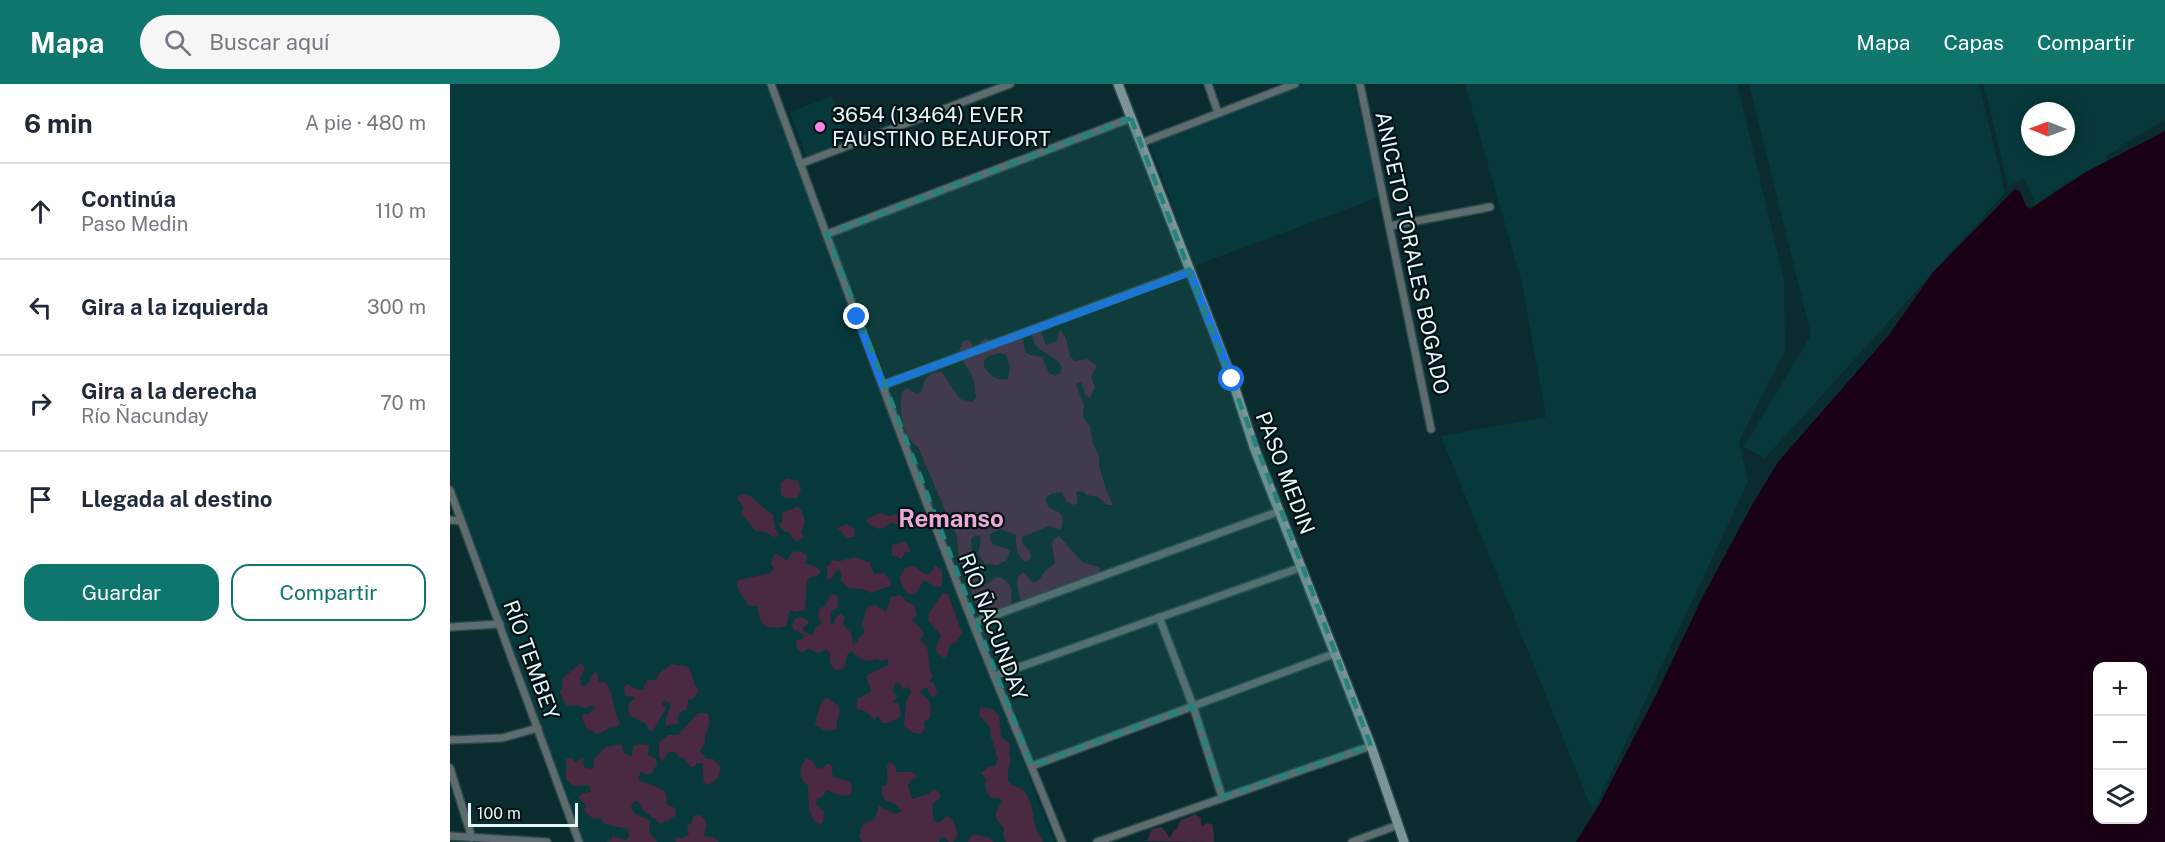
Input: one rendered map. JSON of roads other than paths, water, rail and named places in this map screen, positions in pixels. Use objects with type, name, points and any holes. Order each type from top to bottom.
[{"type":"street","name":"RÍO ÑACUNDAY","points":[[771,84],[973,623],[1021,746],[1032,766],[1062,842]]},
{"type":"street","points":[[800,164],[1010,84]]},
{"type":"street","name":"PASO MEDIN","points":[[1118,84],[1232,379],[1254,447],[1336,653],[1404,842]]},
{"type":"street","points":[[1208,84],[1218,113]]},
{"type":"street","points":[[1141,143],[1295,84]]},
{"type":"street","name":"ANICETO TORALES BOGADO","points":[[1360,84],[1431,429]]},
{"type":"street","points":[[826,234],[1131,118]]},
{"type":"street","points":[[1390,226],[1490,207]]},
{"type":"street","points":[[883,385],[1190,272]]},
{"type":"street","name":"RÍO TEMBEY","points":[[450,490],[579,842]]},
{"type":"street","points":[[973,623],[1280,511]]},
{"type":"street","points":[[450,520],[460,520]]},
{"type":"street","points":[[994,676],[1302,567]]},
{"type":"street","points":[[1159,617],[1193,706],[1222,797]]},
{"type":"street","points":[[450,627],[500,624]]},
{"type":"street","points":[[1032,766],[1336,653]]},
{"type":"street","points":[[450,740],[502,738],[538,728]]},
{"type":"street","points":[[1097,842],[1371,746]]},
{"type":"street","points":[[450,768],[467,839]]},
{"type":"street","points":[[1352,842],[1398,825]]},
{"type":"street","points":[[450,836],[467,839],[547,842]]},
{"type":"place","name":"3654 (13464) EVER FAUSTINO BEAUFORT","points":[[820,127]]},
{"type":"district","name":"Remanso","points":[[951,519]]}]
